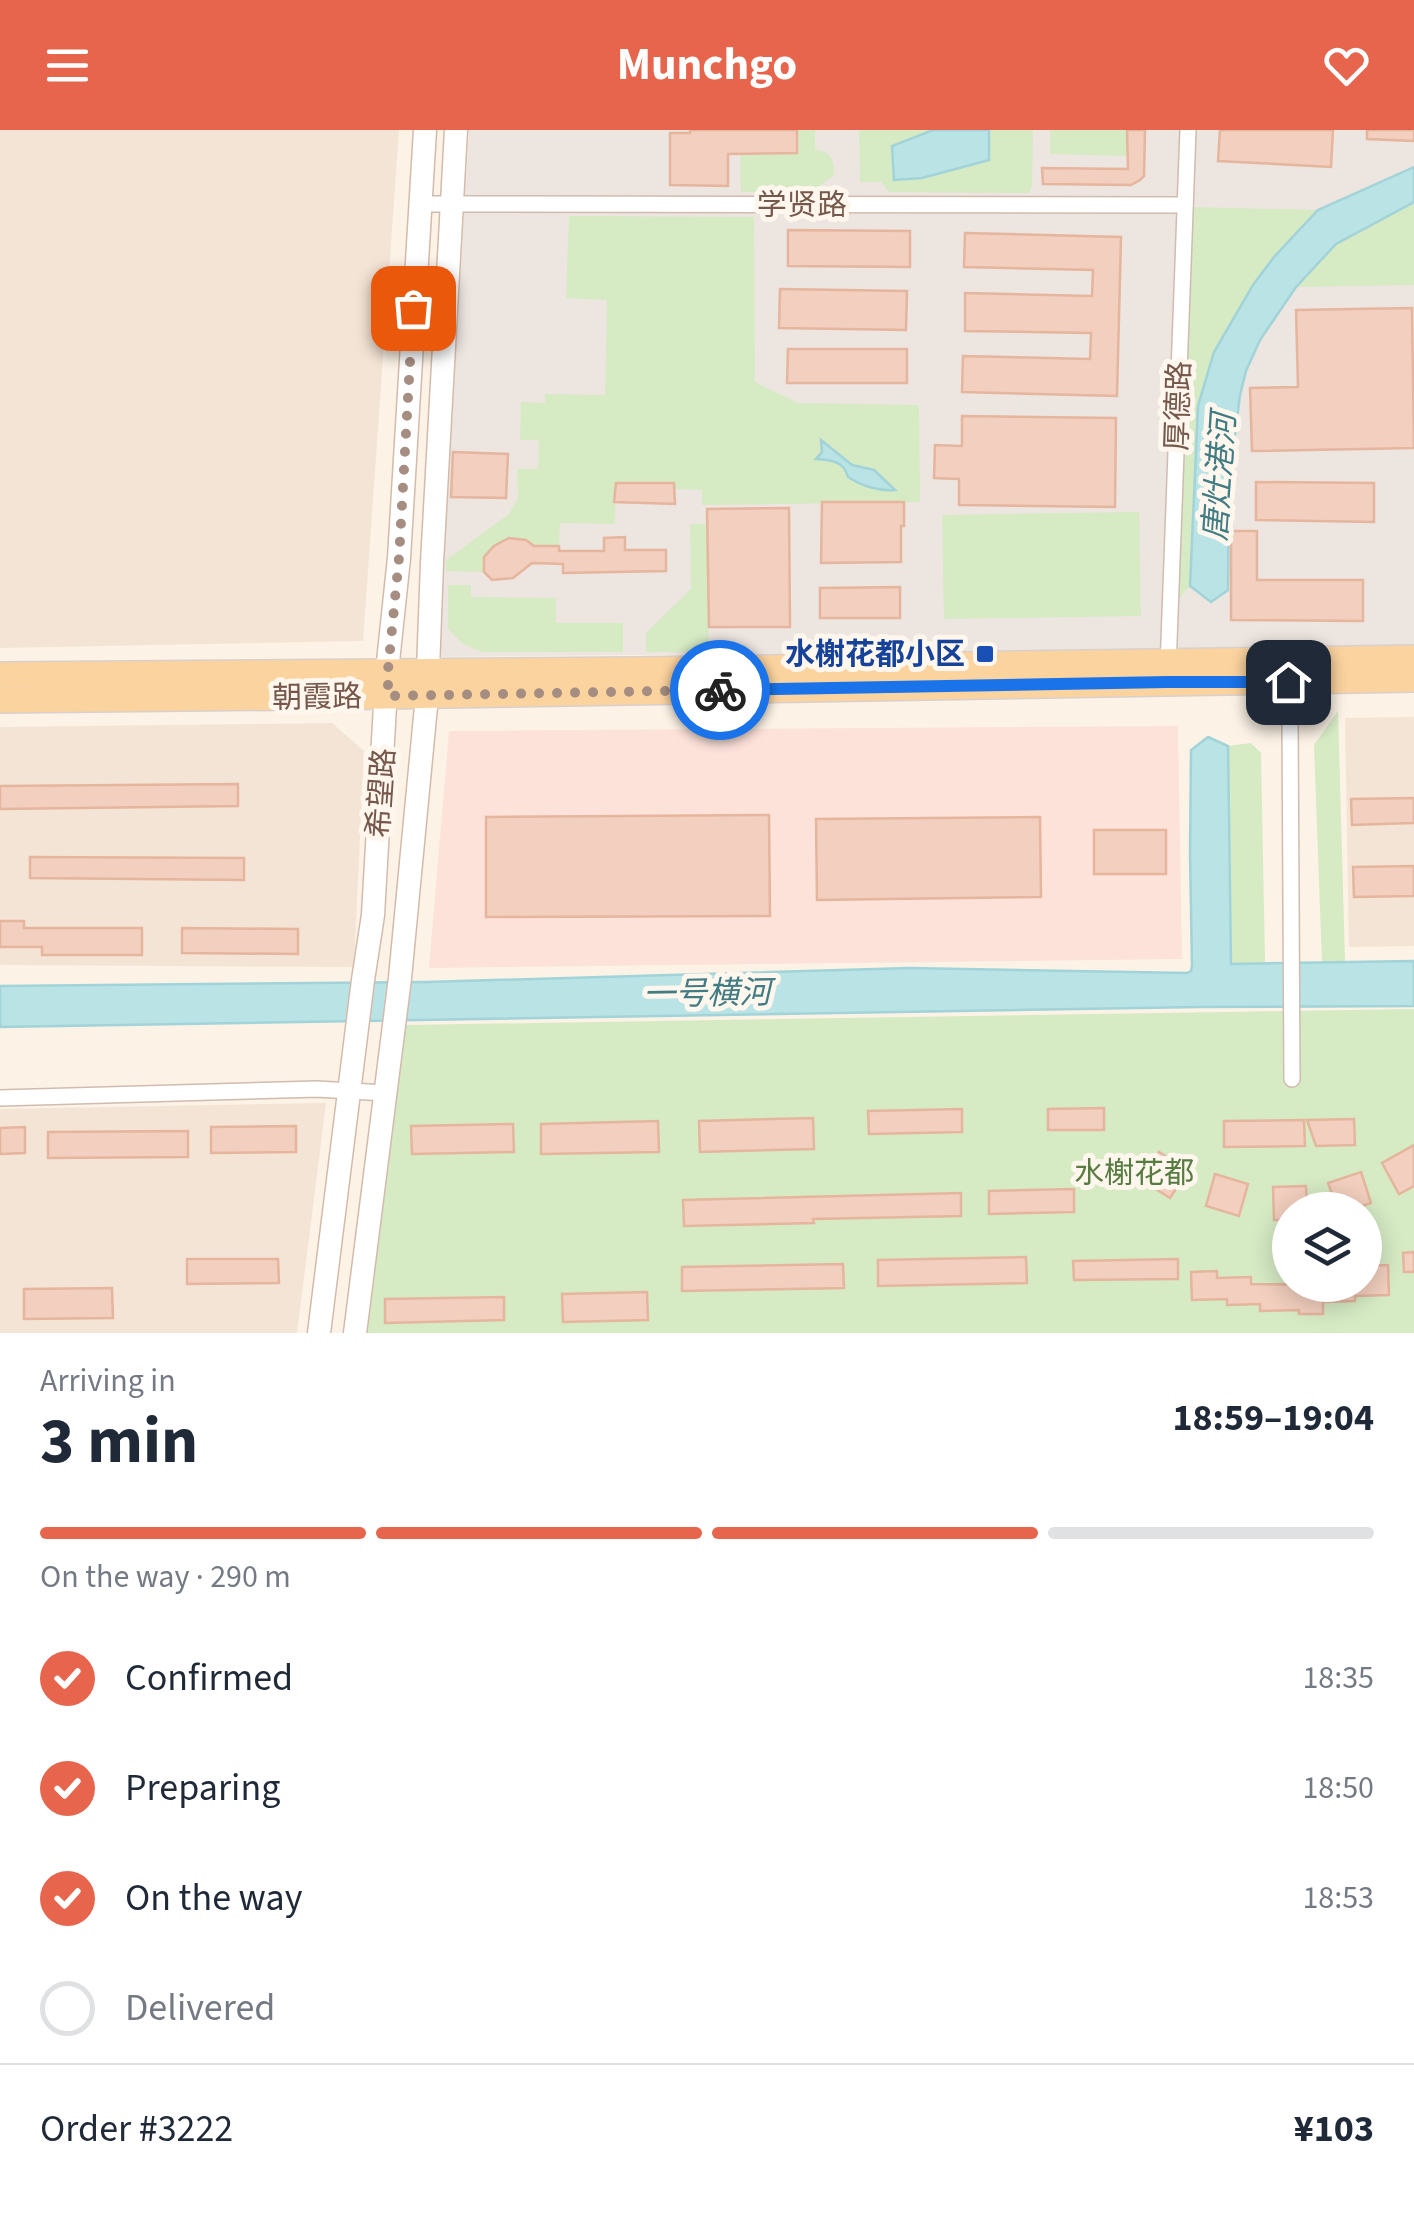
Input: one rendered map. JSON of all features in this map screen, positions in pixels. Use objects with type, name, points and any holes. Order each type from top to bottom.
[{"type":"main road","name":"希望路","points":[[319,1333],[374,915],[425,130]]},
{"type":"main road","name":"希望路","points":[[354,1333],[400,978],[427,684],[456,130]]},
{"type":"main road","name":"朝霞路","points":[[1287,671],[1414,658]]},
{"type":"main road","name":"朝霞路","points":[[0,674],[427,684],[633,670],[1287,671],[1414,679]]},
{"type":"main road","name":"朝霞路","points":[[0,700],[388,683]]},
{"type":"street","name":"厚德路","points":[[1168,671],[1188,130]]},
{"type":"street","name":"学贤路","points":[[419,204],[1186,205]]},
{"type":"street","points":[[1287,671],[1292,1079]]},
{"type":"street","points":[[0,1098],[349,1090],[386,1093]]},
{"type":"shaded area","points":[[0,130],[399,130],[363,641],[0,648]]},
{"type":"shaded area","points":[[469,130],[1414,130],[1414,647],[438,657]]},
{"type":"shaded area","points":[[1414,717],[1414,946],[1349,947],[1345,718]]},
{"type":"shaded area","points":[[332,723],[364,751],[354,967],[0,965],[0,727]]},
{"type":"shaded area","points":[[1178,726],[1182,959],[429,968],[449,731]]},
{"type":"shaded area","points":[[326,1103],[297,1333],[0,1333],[0,1109]]},
{"type":"green space","points":[[740,130],[815,130],[815,150],[831,158],[834,175],[810,193],[741,192]]},
{"type":"green space","points":[[859,130],[1033,130],[1032,185],[1029,193],[889,192],[881,182],[860,182]]},
{"type":"green space","points":[[1050,130],[1127,130],[1127,156],[1050,154]]},
{"type":"green space","points":[[1414,202],[1414,285],[1296,287],[1336,244]]},
{"type":"green space","points":[[1191,207],[1318,210],[1274,257],[1198,406],[1190,586],[1175,603]]},
{"type":"green space","points":[[569,216],[754,217],[755,382],[798,403],[919,405],[920,502],[702,505],[702,490],[674,489],[673,483],[616,483],[615,524],[560,523],[559,546],[534,546],[526,540],[509,538],[484,557],[484,572],[446,571],[446,560],[509,514],[518,498],[517,469],[538,469],[539,440],[520,440],[521,402],[545,403],[545,394],[605,395],[607,300],[566,298]]},
{"type":"green space","points":[[1139,512],[1141,616],[944,619],[942,515]]},
{"type":"green space","points":[[690,524],[707,524],[709,652],[646,652],[646,633],[691,589]]},
{"type":"green space","points":[[448,585],[471,585],[471,597],[556,598],[556,623],[623,623],[623,652],[482,652],[463,644],[448,629]]},
{"type":"green space","points":[[1338,711],[1345,961],[1322,962],[1314,745]]},
{"type":"green space","points":[[1251,743],[1261,753],[1265,962],[1231,964],[1228,746]]},
{"type":"green space","name":"水榭花都","points":[[1414,1009],[1414,1333],[366,1333],[406,1025]]},
{"type":"water","points":[[933,130],[989,130],[989,160],[922,178],[894,180],[892,146]]},
{"type":"water","name":"唐灶港河","points":[[1414,167],[1414,202],[1336,244],[1296,287],[1260,340],[1240,395],[1229,482],[1228,590],[1211,602],[1190,586],[1198,406],[1214,352],[1253,285],[1318,210]]},
{"type":"water","points":[[821,440],[852,465],[874,470],[895,490],[865,486],[848,477],[840,465],[816,459],[822,452]]},
{"type":"water","name":"一号横河","points":[[1208,737],[1228,746],[1231,964],[1414,961],[1414,1006],[0,1027],[0,986],[427,982],[910,968],[1187,973],[1192,965],[1191,750]]},
{"type":"building","points":[[797,130],[797,153],[728,154],[728,186],[670,185],[670,133]]},
{"type":"building","points":[[1127,130],[1145,130],[1144,176],[1140,180],[1131,185],[1043,184],[1042,168],[1128,169]]},
{"type":"building","points":[[1220,130],[1333,130],[1331,167],[1218,161]]},
{"type":"building","points":[[1367,130],[1414,130],[1414,141],[1367,139]]},
{"type":"building","points":[[788,230],[910,231],[910,267],[788,266]]},
{"type":"building","points":[[965,233],[1121,237],[1117,396],[962,392],[963,356],[1090,359],[1091,333],[965,331],[965,293],[1092,296],[1093,270],[964,267]]},
{"type":"building","points":[[780,289],[907,291],[906,330],[779,328]]},
{"type":"building","points":[[1412,308],[1414,448],[1252,451],[1250,388],[1298,387],[1296,310]]},
{"type":"building","points":[[788,349],[907,349],[907,383],[787,383]]},
{"type":"building","points":[[962,416],[1116,418],[1115,507],[959,505],[959,479],[934,478],[935,445],[962,446]]},
{"type":"building","points":[[453,452],[508,454],[506,498],[451,497]]},
{"type":"building","points":[[1256,482],[1374,483],[1374,522],[1256,520]]},
{"type":"building","points":[[616,483],[674,483],[675,504],[614,502]]},
{"type":"building","points":[[822,502],[904,502],[901,562],[821,563]]},
{"type":"building","points":[[789,508],[790,627],[709,627],[707,509]]},
{"type":"building","points":[[1231,531],[1257,531],[1257,580],[1363,580],[1363,621],[1231,620]]},
{"type":"building","points":[[625,537],[625,550],[666,550],[666,571],[563,573],[563,564],[532,563],[513,578],[492,580],[484,572],[484,557],[509,538],[526,540],[534,546],[559,546],[559,551],[604,551],[604,538]]},
{"type":"building","points":[[900,587],[900,618],[820,618],[820,588]]},
{"type":"building","points":[[238,784],[238,806],[0,809],[0,786]]},
{"type":"building","points":[[1414,798],[1414,823],[1352,825],[1351,799]]},
{"type":"building","points":[[769,815],[770,916],[486,917],[486,817]]},
{"type":"building","points":[[1040,817],[1041,897],[817,900],[816,819]]},
{"type":"building","points":[[1094,830],[1166,830],[1166,874],[1094,874]]},
{"type":"building","points":[[30,857],[244,858],[244,880],[30,878]]},
{"type":"building","points":[[1414,866],[1414,896],[1354,897],[1353,867]]},
{"type":"building","points":[[0,921],[24,921],[24,928],[142,928],[142,955],[42,955],[42,947],[0,947]]},
{"type":"building","points":[[182,928],[298,929],[298,954],[182,953]]},
{"type":"building","points":[[1104,1108],[1104,1130],[1048,1130],[1048,1109]]},
{"type":"building","points":[[962,1109],[962,1132],[869,1134],[868,1111]]},
{"type":"building","points":[[813,1118],[814,1149],[700,1152],[699,1121]]},
{"type":"building","points":[[1354,1119],[1355,1145],[1316,1146],[1307,1120]]},
{"type":"building","points":[[1304,1120],[1305,1146],[1224,1147],[1224,1121]]},
{"type":"building","points":[[658,1121],[659,1152],[541,1154],[541,1124]]},
{"type":"building","points":[[513,1124],[514,1152],[412,1154],[411,1126]]},
{"type":"building","points":[[296,1126],[296,1152],[211,1153],[211,1127]]},
{"type":"building","points":[[25,1127],[25,1153],[0,1154],[0,1128]]},
{"type":"building","points":[[188,1131],[188,1157],[48,1158],[48,1132]]},
{"type":"building","points":[[1414,1145],[1414,1186],[1399,1194],[1382,1163]]},
{"type":"building","points":[[1159,1152],[1188,1170],[1170,1198],[1142,1180]]},
{"type":"building","points":[[1361,1172],[1367,1192],[1331,1192],[1328,1183]]},
{"type":"building","points":[[1215,1174],[1248,1184],[1239,1216],[1206,1206]]},
{"type":"building","points":[[1306,1186],[1306,1192],[1273,1192],[1273,1187]]},
{"type":"building","points":[[1074,1189],[1074,1212],[989,1214],[989,1191]]},
{"type":"building","points":[[961,1193],[961,1216],[684,1226],[683,1200]]},
{"type":"building","points":[[1414,1252],[1414,1272],[1404,1272],[1403,1253]]},
{"type":"building","points":[[1026,1257],[1027,1283],[878,1286],[878,1260]]},
{"type":"building","points":[[187,1259],[278,1259],[279,1283],[187,1284]]},
{"type":"building","points":[[1178,1259],[1178,1279],[1074,1280],[1073,1261]]},
{"type":"building","points":[[843,1264],[844,1288],[682,1291],[682,1267]]},
{"type":"building","points":[[1382,1265],[1388,1265],[1389,1295],[1382,1295]]},
{"type":"building","points":[[1217,1271],[1217,1278],[1251,1277],[1251,1284],[1272,1284],[1272,1302],[1323,1302],[1323,1314],[1260,1311],[1260,1304],[1227,1305],[1227,1299],[1192,1300],[1191,1272]]},
{"type":"building","points":[[112,1288],[113,1318],[24,1319],[24,1289]]},
{"type":"building","points":[[647,1292],[648,1320],[563,1322],[562,1294]]},
{"type":"building","points":[[504,1297],[504,1320],[385,1323],[385,1299]]},
{"type":"way so far","points":[[413,308],[388,696],[720,690]]},
{"type":"place","name":"水榭花都小区","points":[[985,654]]},
{"type":"route","points":[[720,690],[1288,682]]}]
